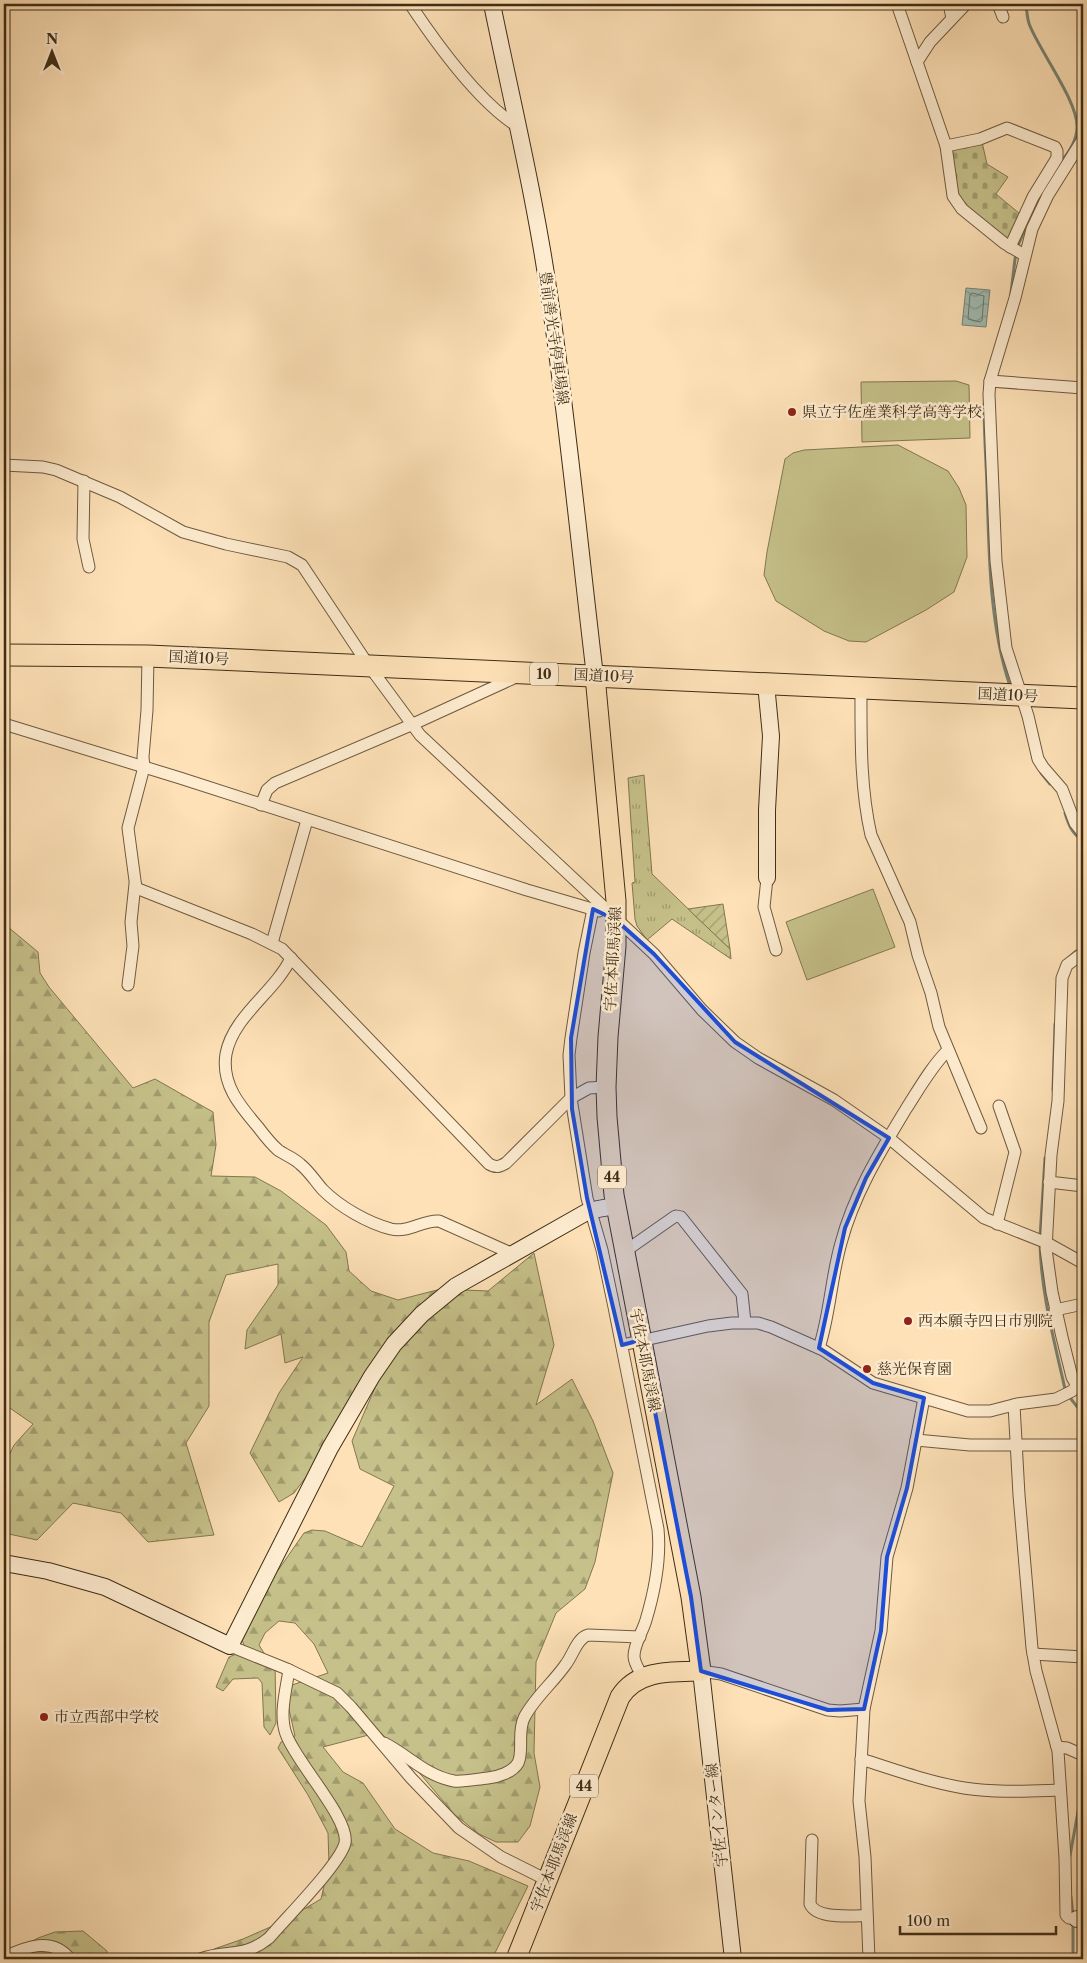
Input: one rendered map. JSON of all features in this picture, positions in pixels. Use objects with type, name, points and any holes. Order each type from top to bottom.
[{"type":"highway","name":"国道10号","points":[[4,654],[148,656],[1083,698]]},
{"type":"main road","name":"宇佐本耶馬渓線","points":[[516,1959],[620,1697],[631,1683],[643,1677],[664,1673],[702,1671],[691,1597],[615,1206],[606,1087],[608,1037],[616,953],[616,920],[612,851],[595,676]]},
{"type":"street","points":[[410,4],[425,28],[492,107],[517,126]]},
{"type":"street","name":"豊前善光寺停車場線","points":[[492,4],[550,300],[567,429],[595,676]]},
{"type":"street","points":[[897,4],[946,146],[953,196],[957,203],[1010,247],[1024,255]]},
{"type":"street","points":[[949,4],[952,18]]},
{"type":"street","points":[[917,62],[952,18],[966,4]]},
{"type":"street","points":[[998,4],[1003,17]]},
{"type":"street","points":[[946,146],[980,139],[1002,128],[1007,128],[1055,148],[1057,151],[1057,158],[1033,197],[1010,247]]},
{"type":"street","points":[[1083,139],[1042,206],[1032,229],[1024,255],[1015,298],[990,381],[989,400],[993,494],[1002,624],[1006,648],[1033,731],[1038,759],[1043,768],[1062,789],[1074,823],[1083,833]]},
{"type":"street","points":[[990,381],[1083,388]]},
{"type":"street","points":[[4,465],[43,467],[84,481],[120,497],[183,532],[295,560],[302,565],[369,666],[424,740],[654,954],[702,1010],[734,1042],[758,1058],[834,1100],[914,1158],[973,1210],[997,1224],[1042,1241],[1083,1264]]},
{"type":"street","points":[[84,481],[83,539],[89,567]]},
{"type":"street","points":[[128,985],[133,946],[131,922],[135,884],[128,828],[144,767],[148,656]]},
{"type":"street","points":[[261,804],[268,790],[275,783],[411,725],[524,673]]},
{"type":"street","points":[[766,684],[771,736],[767,810],[767,878],[764,907],[776,950]]},
{"type":"street","points":[[861,688],[862,759],[867,820],[871,835],[910,922],[918,955],[932,993],[939,1027],[981,1128]]},
{"type":"street","points":[[4,724],[593,909],[616,920]]},
{"type":"street","points":[[272,943],[307,820]]},
{"type":"street","points":[[135,884],[140,891],[272,943],[292,958],[489,1164],[495,1167],[500,1167],[506,1163],[571,1098],[589,1088],[606,1087]]},
{"type":"street","name":"44","points":[[593,909],[571,1038],[571,1098],[583,1175],[602,1250],[654,1503],[659,1544],[655,1584],[634,1658],[643,1677]]},
{"type":"street","points":[[622,1345],[708,1326],[745,1322],[758,1323],[819,1348],[873,1383],[968,1411],[990,1411],[1014,1405],[1061,1398],[1081,1385],[1072,1377],[1055,1310],[1049,1269],[1042,1241],[1058,1101],[1062,978],[1067,965],[1083,953]]},
{"type":"street","points":[[292,958],[278,982],[239,1025],[230,1041],[226,1060],[227,1078],[242,1108],[278,1149],[299,1163],[330,1197],[364,1218],[398,1230],[408,1229],[432,1221],[439,1221],[513,1254]]},
{"type":"street","points":[[819,1348],[827,1322],[838,1255],[845,1228],[866,1178],[888,1138],[926,1078],[948,1050]]},
{"type":"street","points":[[997,1224],[1015,1152],[999,1106]]},
{"type":"street","points":[[1049,1182],[1083,1186]]},
{"type":"street","points":[[230,1646],[330,1448],[383,1359],[405,1331],[434,1303],[464,1281],[591,1211],[615,1206]]},
{"type":"street","points":[[624,1252],[674,1217],[681,1217],[742,1294],[745,1322]]},
{"type":"street","points":[[1055,1310],[1083,1304]]},
{"type":"street","points":[[869,1959],[865,1857],[859,1807],[864,1709],[881,1631],[887,1557],[907,1488],[924,1398]]},
{"type":"street","points":[[1014,1405],[1015,1445],[1033,1654],[1057,1747],[1066,1915],[1069,1918],[1080,1919]]},
{"type":"street","points":[[916,1440],[957,1444],[1083,1445]]},
{"type":"street","points":[[4,1564],[48,1571],[105,1587],[230,1646],[289,1670],[337,1693],[351,1706],[411,1778],[459,1828],[500,1857],[547,1880]]},
{"type":"street","points":[[378,1739],[400,1751],[424,1770],[434,1775],[460,1781],[492,1778],[513,1768],[519,1762],[520,1730],[526,1716],[567,1662],[581,1638],[588,1634],[640,1637]]},
{"type":"street","points":[[1033,1654],[1083,1657]]},
{"type":"street","points":[[200,1959],[214,1955],[247,1952],[258,1947],[269,1938],[337,1860],[345,1842],[339,1820],[293,1749],[286,1733],[284,1702],[289,1670]]},
{"type":"street","points":[[702,1671],[721,1674],[828,1710],[864,1709]]},
{"type":"street","name":"宇佐インター線","points":[[702,1671],[733,1959]]},
{"type":"street","points":[[1057,1747],[1067,1748],[1083,1755]]},
{"type":"street","points":[[860,1759],[962,1788],[1006,1791],[1060,1790]]},
{"type":"street","points":[[812,1840],[810,1904],[812,1908],[816,1912],[824,1914],[867,1916]]},
{"type":"street","points":[[4,1957],[28,1947],[46,1945],[62,1951],[70,1959]]},
{"type":"highlighted area","points":[[593,909],[616,920],[654,954],[735,1042],[889,1138],[866,1178],[845,1228],[819,1348],[873,1383],[924,1398],[907,1488],[887,1557],[881,1631],[864,1709],[828,1710],[701,1671],[691,1597],[641,1340],[622,1345],[587,1198],[572,1109],[571,1038]]},
{"type":"green space","points":[[982,142],[987,164],[1008,177],[996,194],[1020,214],[1008,239],[1003,240],[965,206],[956,186],[951,149]]},
{"type":"green space","points":[[956,381],[969,385],[970,438],[862,442],[861,382]]},
{"type":"green space","points":[[898,445],[948,471],[959,488],[966,505],[967,557],[954,592],[926,610],[866,642],[849,641],[824,631],[776,601],[764,575],[785,459],[793,453],[804,450]]},
{"type":"green space","points":[[644,775],[652,874],[730,949],[731,959],[672,919],[647,940],[637,926],[632,883],[635,882],[628,778]]},
{"type":"green space","points":[[873,889],[895,947],[807,980],[786,922]]},
{"type":"green space","points":[[723,904],[730,949],[688,909]]},
{"type":"green space","points":[[8,927],[38,952],[40,973],[49,987],[133,1088],[155,1079],[213,1112],[216,1145],[211,1176],[255,1177],[281,1191],[326,1225],[346,1252],[349,1271],[371,1291],[398,1300],[441,1289],[488,1291],[534,1253],[554,1345],[536,1405],[572,1379],[593,1421],[613,1473],[595,1562],[585,1589],[556,1613],[536,1662],[534,1753],[540,1787],[530,1826],[518,1842],[496,1842],[479,1834],[454,1814],[422,1776],[380,1732],[323,1747],[343,1772],[363,1783],[395,1829],[433,1853],[469,1861],[528,1886],[492,1959],[205,1959],[214,1949],[284,1921],[321,1899],[329,1864],[328,1833],[308,1795],[278,1748],[281,1742],[295,1736],[288,1705],[292,1685],[328,1673],[314,1644],[295,1623],[279,1621],[265,1633],[259,1645],[264,1653],[275,1663],[276,1723],[270,1735],[264,1727],[262,1683],[258,1678],[233,1679],[223,1691],[216,1687],[229,1657],[246,1650],[242,1640],[260,1590],[279,1569],[304,1533],[312,1530],[325,1531],[362,1547],[394,1486],[360,1469],[352,1441],[377,1383],[294,1493],[279,1502],[250,1453],[279,1393],[303,1357],[285,1363],[281,1334],[245,1349],[247,1330],[278,1285],[278,1264],[226,1275],[209,1322],[209,1406],[186,1443],[214,1535],[148,1542],[121,1513],[73,1503],[37,1540],[4,1533],[4,1466],[14,1445],[33,1424],[4,1404],[4,928]]},
{"type":"green space","points":[[83,1931],[107,1951],[107,1959],[60,1959],[56,1955],[44,1959],[4,1959],[4,1956],[38,1938],[55,1932]]},
{"type":"water","points":[[966,288],[990,290],[986,327],[962,325]]},
{"type":"waterway","points":[[1026,4],[1030,26],[1065,91],[1076,117],[1077,127],[1074,142],[1069,152],[1059,164]]},
{"type":"waterway","points":[[1011,293],[1019,243],[1040,195]]},
{"type":"waterway","points":[[984,404],[991,586],[997,635],[1009,683]]},
{"type":"waterway","points":[[1041,773],[1050,784]]},
{"type":"waterway","points":[[1065,813],[1071,829],[1083,841]]},
{"type":"waterway","points":[[1066,960],[1076,951]]},
{"type":"waterway","points":[[1053,1090],[1055,1024]]},
{"type":"waterway","points":[[1040,1237],[1045,1158]]},
{"type":"waterway","points":[[1040,1243],[1045,1298],[1065,1389],[1083,1414]]},
{"type":"waterway","points":[[1070,1856],[1083,1782]]},
{"type":"waterway","points":[[1071,1897],[1073,1916]]},
{"type":"waterway","points":[[1073,1922],[1073,1959]]},
{"type":"place","name":"県立宇佐産業科学高等学校","points":[[792,412]]},
{"type":"place","name":"西本願寺四日市別院","points":[[908,1321]]},
{"type":"place","name":"慈光保育園","points":[[867,1369]]},
{"type":"place","name":"市立西部中学校","points":[[44,1717]]}]
